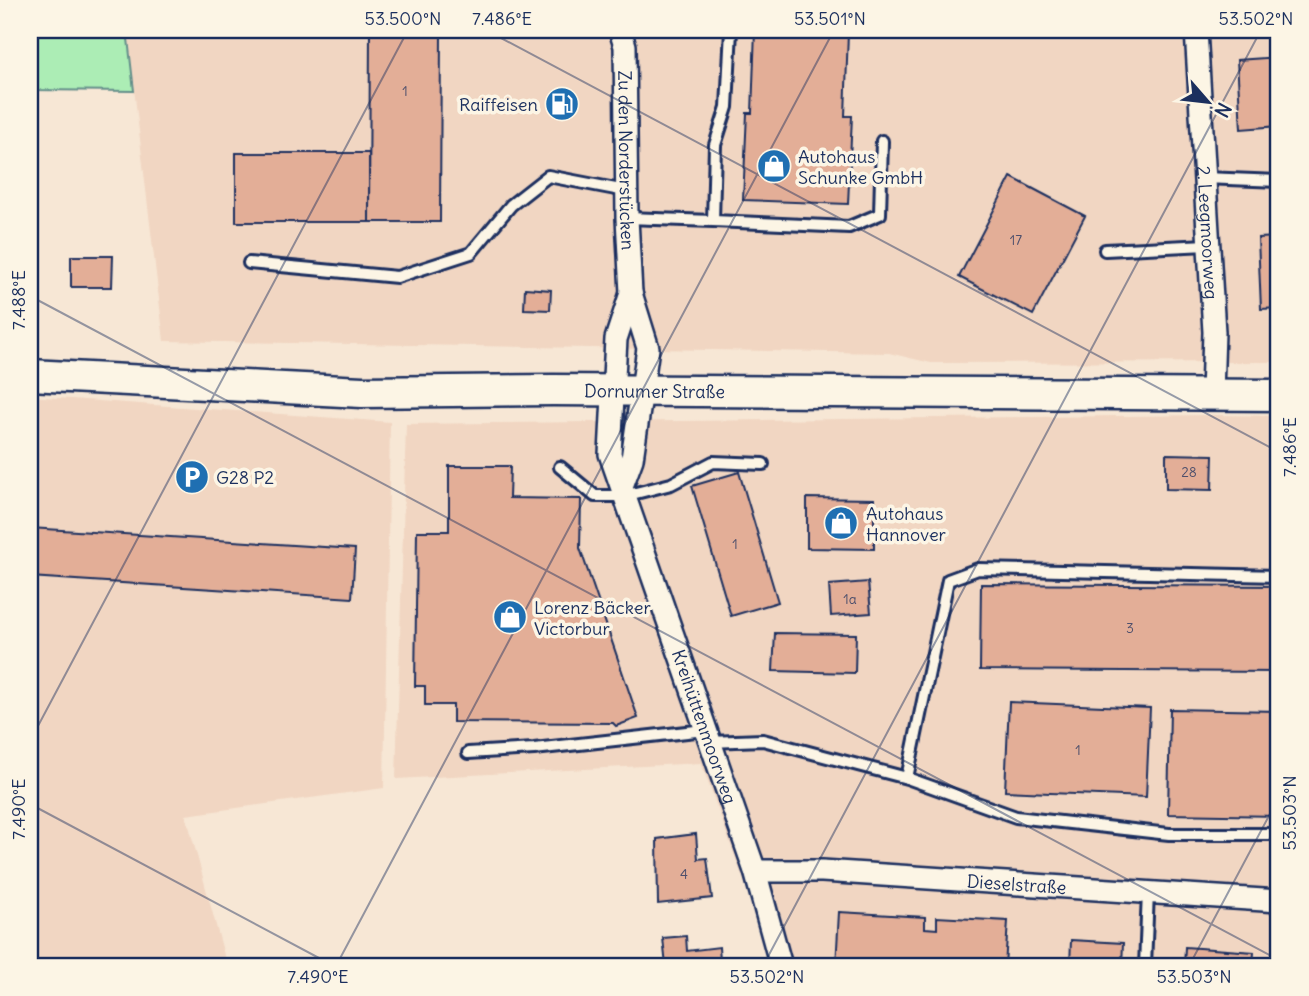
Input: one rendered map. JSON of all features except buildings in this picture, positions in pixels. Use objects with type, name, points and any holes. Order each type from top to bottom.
[{"type":"main road","name":"Dornumer Straße","points":[[30,375],[362,392],[1279,395]]},
{"type":"street","name":"Zu den Norderstücken","points":[[620,30],[625,47],[626,218],[631,293],[648,348],[628,391]]},
{"type":"street","name":"2. Leegmoorweg","points":[[1196,30],[1214,332],[1212,394]]},
{"type":"street","name":"Zu den Norderstücken","points":[[628,391],[616,339],[631,293]]},
{"type":"street","points":[[623,491],[632,460],[628,391]]},
{"type":"street","name":"Kreihüttenmoorweg","points":[[623,491],[755,871],[781,966]]},
{"type":"street","name":"Dieselstraße","points":[[755,871],[822,871],[1279,901]]},
{"type":"lane","points":[[713,221],[715,145],[727,107],[731,30]]},
{"type":"lane","points":[[626,218],[849,227],[880,214],[882,141]]},
{"type":"lane","points":[[248,263],[397,277],[471,253],[510,205],[548,176],[626,191]]},
{"type":"lane","points":[[1204,178],[1279,181]]},
{"type":"lane","points":[[1105,250],[1207,245]]},
{"type":"lane","points":[[560,467],[595,496],[671,484],[713,463],[763,464]]},
{"type":"lane","points":[[907,778],[948,580],[978,569],[1279,576]]},
{"type":"lane","points":[[468,753],[707,736],[763,740],[907,778],[1016,817],[1169,834],[1279,834]]},
{"type":"lane","points":[[1145,966],[1148,892]]},
{"type":"shaded area","points":[[127,30],[1279,30],[1279,362],[931,363],[889,353],[164,341]]},
{"type":"shaded area","points":[[30,396],[390,422],[384,788],[186,815],[227,966],[30,966]]},
{"type":"shaded area","points":[[1279,416],[1279,966],[775,966],[701,763],[396,779],[406,424]]},
{"type":"green space","points":[[30,30],[127,30],[134,91],[30,90]]},
{"type":"place","name":"Raiffeisen","points":[[562,104]]},
{"type":"place","name":"Autohaus Schunke GmbH","points":[[774,166]]},
{"type":"place","name":"G28 P2","points":[[192,477]]},
{"type":"place","name":"Autohaus Hannover","points":[[841,523]]},
{"type":"place","name":"Lorenz Bäcker Victorbur","points":[[510,617]]}]
